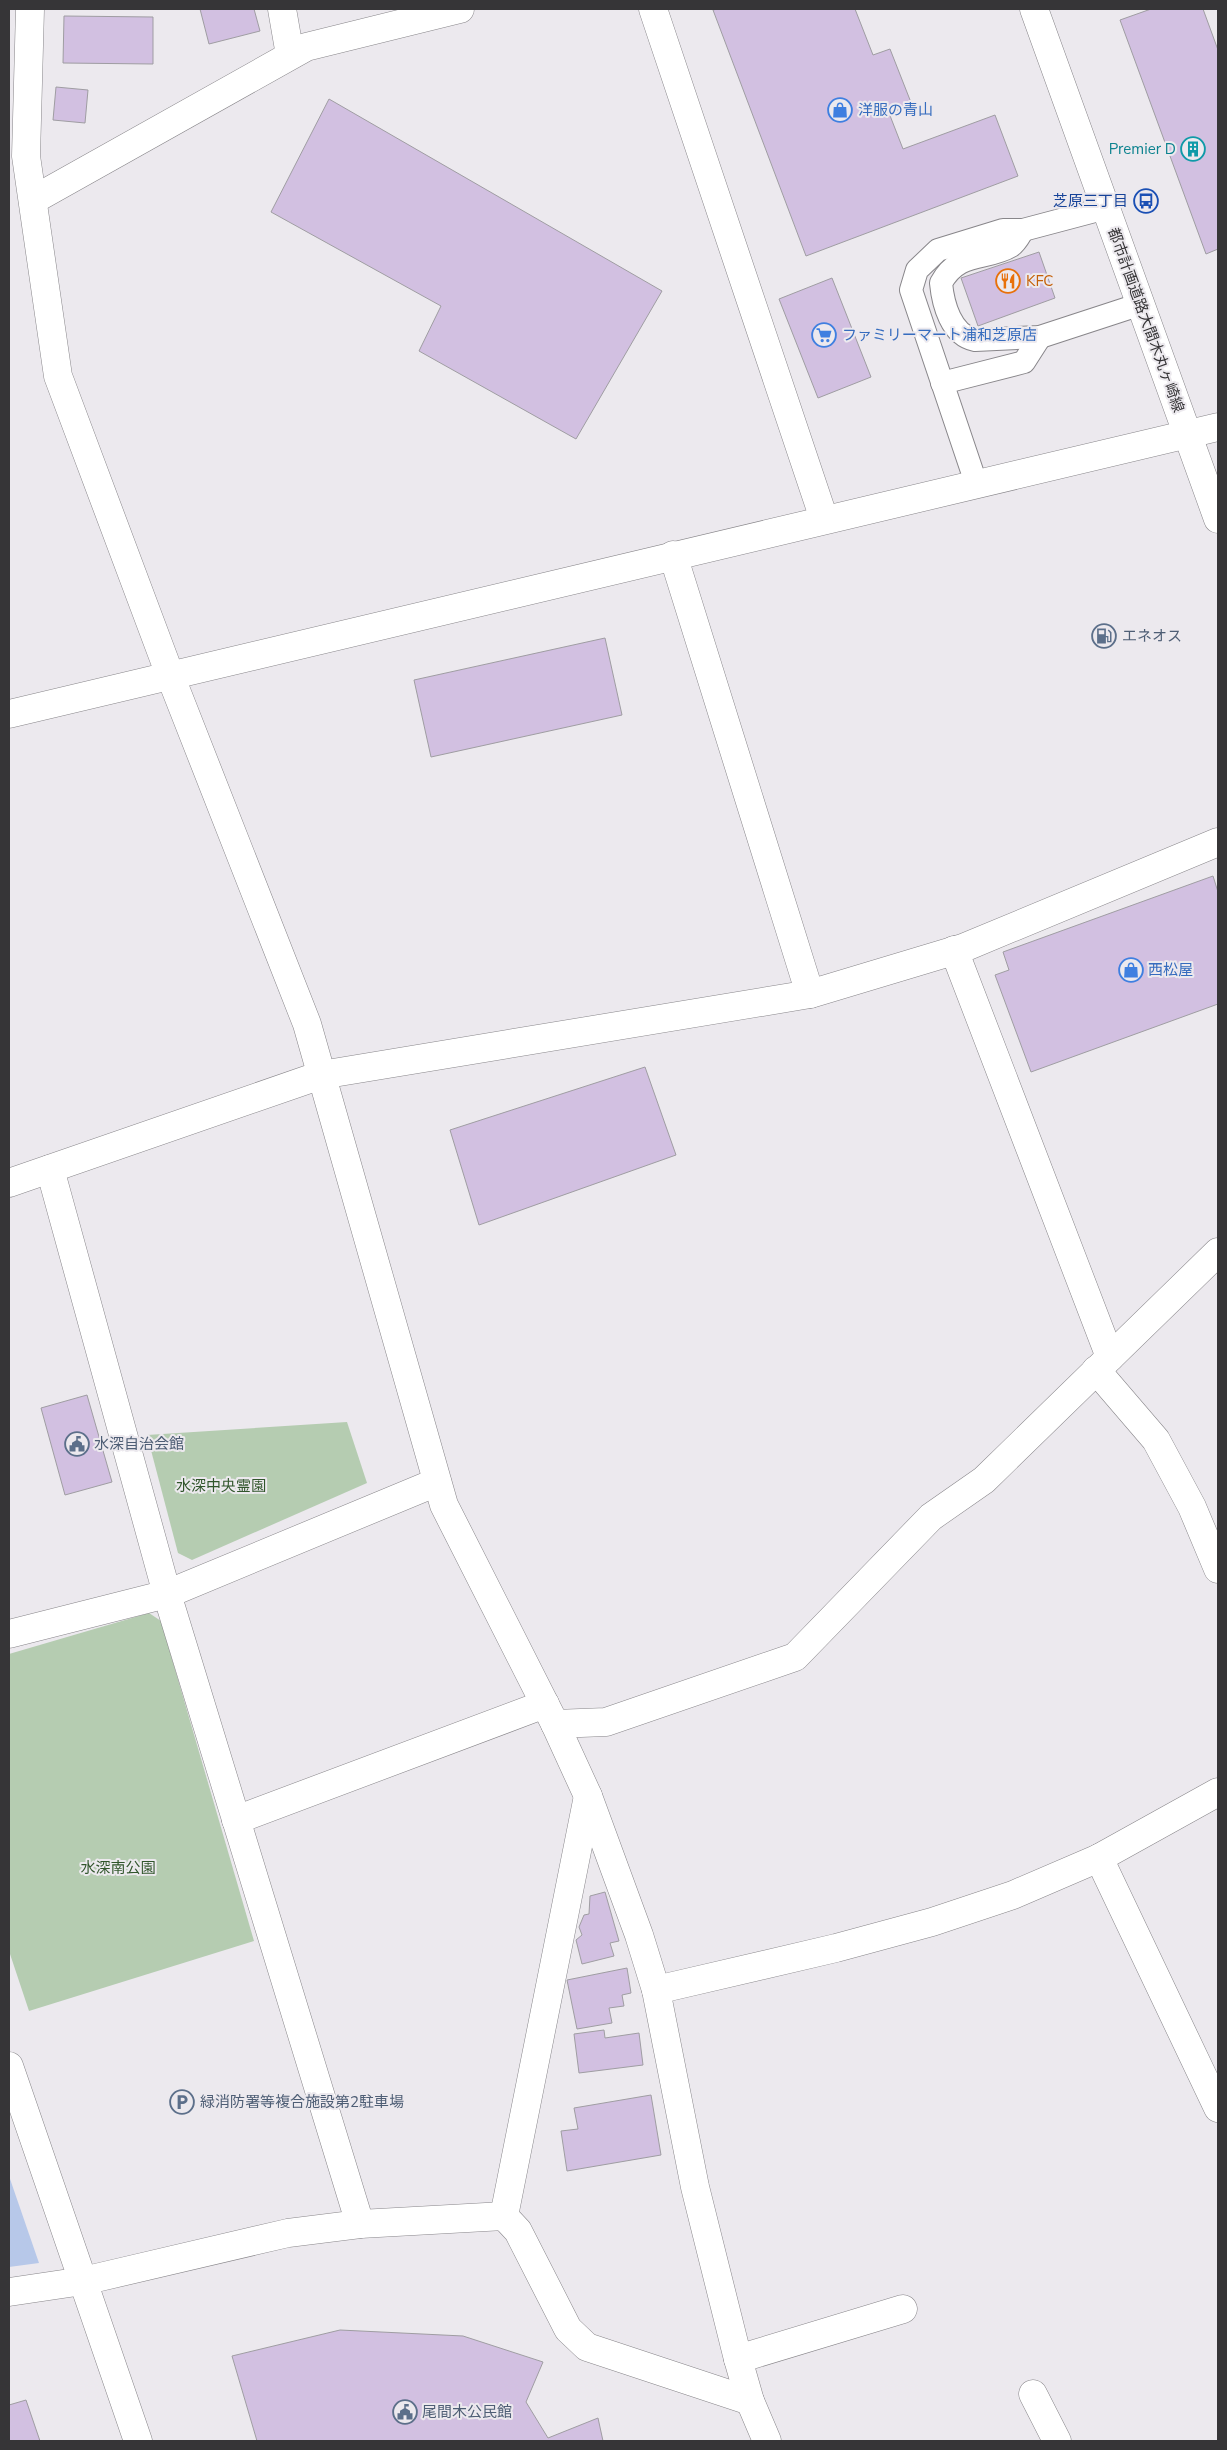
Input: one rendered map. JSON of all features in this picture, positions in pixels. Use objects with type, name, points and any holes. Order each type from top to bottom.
[{"type":"street","points":[[30,9],[19,47],[26,156],[58,376],[170,675],[303,1015],[444,1505],[550,1714],[588,1796],[630,1908],[656,1990],[695,2187],[738,2359],[750,2401],[767,2441]]},
{"type":"street","points":[[282,9],[290,55]]},
{"type":"street","points":[[33,200],[306,47],[460,9]]},
{"type":"street","points":[[653,9],[824,519]]},
{"type":"street","name":"都市計画道路大間木丸ヶ崎線","points":[[1034,9],[1218,519]]},
{"type":"street","points":[[9,714],[1218,427]]},
{"type":"street","points":[[673,555],[810,994]]},
{"type":"street","points":[[9,1184],[321,1075],[810,994],[954,950],[1218,842]]},
{"type":"street","points":[[954,950],[1103,1363],[1156,1440],[1192,1507],[1218,1569]]},
{"type":"street","points":[[50,1169],[167,1594],[360,2224]]},
{"type":"street","points":[[236,1820],[550,1714],[606,1722],[795,1657],[931,1517],[984,1480],[1218,1252]]},
{"type":"street","points":[[9,1634],[167,1594],[437,1482]]},
{"type":"street","points":[[656,1990],[836,1948],[932,1922],[1013,1895],[1099,1858],[1218,1792]]},
{"type":"street","points":[[504,2216],[588,1796]]},
{"type":"street","points":[[1099,1858],[1218,2108]]},
{"type":"street","points":[[9,2066],[138,2441]]},
{"type":"street","points":[[9,2292],[83,2280],[250,2240],[360,2224],[504,2216]]},
{"type":"street","points":[[504,2216],[518,2231],[568,2329],[587,2347],[750,2401]]},
{"type":"street","points":[[738,2359],[903,2309]]},
{"type":"street","points":[[1033,2394],[1057,2441]]},
{"type":"lane","points":[[976,484],[911,290],[917,270],[923,262],[938,250],[1003,230],[1023,230],[1106,208]]},
{"type":"lane","points":[[1023,230],[1012,246],[966,260],[953,267],[940,283],[952,323],[965,338],[975,340],[1040,338],[1141,304]]},
{"type":"lane","points":[[942,383],[1024,362],[1040,338]]},
{"type":"green space","name":"水深中央霊園","points":[[347,1422],[367,1483],[192,1560],[178,1553],[147,1435]]},
{"type":"green space","name":"水深南公園","points":[[149,1613],[161,1621],[254,1941],[29,2011],[9,1951],[9,1654]]},
{"type":"water","points":[[9,2176],[39,2263],[9,2267]]},
{"type":"building","points":[[200,9],[254,9],[260,31],[209,44]]},
{"type":"building","points":[[855,9],[873,55],[890,49],[912,105],[889,113],[903,149],[995,115],[1018,176],[806,256],[713,10]]},
{"type":"building","name":"Premier D","points":[[1151,9],[1203,9],[1218,50],[1218,249],[1206,254],[1120,20]]},
{"type":"building","points":[[64,16],[153,17],[153,64],[63,63]]},
{"type":"building","points":[[56,87],[88,90],[85,123],[53,120]]},
{"type":"building","points":[[329,99],[662,291],[576,439],[419,351],[441,306],[271,212]]},
{"type":"building","points":[[1039,252],[1055,298],[978,326],[961,278]]},
{"type":"building","points":[[832,278],[871,377],[818,398],[779,299]]},
{"type":"building","points":[[605,638],[622,715],[431,757],[414,680]]},
{"type":"building","points":[[1213,876],[1218,892],[1218,1004],[1031,1072],[995,975],[1009,970],[1003,952]]},
{"type":"building","points":[[645,1067],[676,1155],[479,1225],[450,1130]]},
{"type":"building","points":[[87,1395],[112,1482],[65,1495],[41,1408]]},
{"type":"building","points":[[605,1892],[619,1941],[610,1943],[614,1956],[582,1964],[576,1940],[582,1935],[579,1927],[584,1915],[589,1914],[590,1896]]},
{"type":"building","points":[[627,1968],[631,1993],[622,1995],[624,2006],[609,2008],[612,2023],[577,2029],[567,1980]]},
{"type":"building","points":[[604,2030],[605,2038],[639,2033],[643,2065],[579,2073],[574,2034]]},
{"type":"building","points":[[651,2095],[661,2155],[567,2171],[561,2131],[578,2129],[574,2108]]},
{"type":"building","points":[[340,2330],[463,2336],[543,2362],[526,2402],[548,2438],[598,2418],[603,2441],[257,2441],[232,2356]]},
{"type":"building","points":[[26,2400],[40,2441],[9,2441],[9,2405]]},
{"type":"place","name":"洋服の青山","points":[[840,110]]},
{"type":"place","name":"Premier D","points":[[1193,149]]},
{"type":"place","name":"芝原三丁目","points":[[1146,201]]},
{"type":"place","name":"KFC","points":[[1008,281]]},
{"type":"place","name":"ファミリーマート浦和芝原店","points":[[824,335]]},
{"type":"place","name":"エネオス","points":[[1104,636]]},
{"type":"place","name":"西松屋","points":[[1131,970]]},
{"type":"place","name":"水深自治会館","points":[[77,1444]]},
{"type":"place","name":"緑消防署等複合施設第2駐車場","points":[[182,2102]]},
{"type":"place","name":"尾間木公民館","points":[[405,2412]]}]
